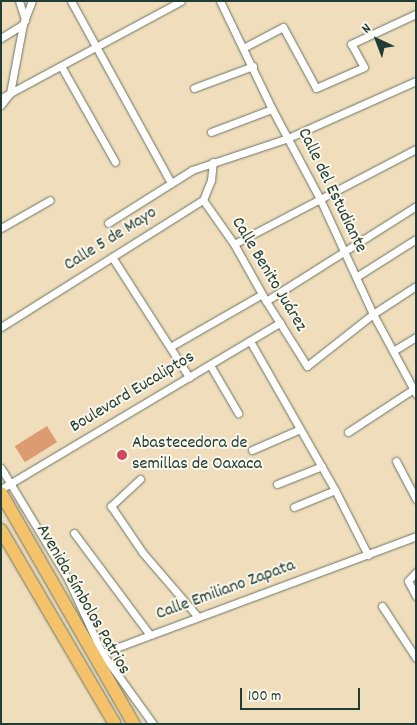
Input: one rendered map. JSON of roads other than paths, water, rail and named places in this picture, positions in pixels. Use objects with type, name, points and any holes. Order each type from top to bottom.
[{"type":"highway","name":"Avenida Símbolos Patrios","points":[[1,493],[98,654],[134,724]]},
{"type":"highway","name":"Avenida Símbolos Patrios","points":[[1,530],[116,724]]},
{"type":"street","points":[[19,1],[24,22]]},
{"type":"street","points":[[1,105],[10,93],[24,22],[32,1]]},
{"type":"street","points":[[71,1],[171,183]]},
{"type":"street","points":[[1,98],[180,1]]},
{"type":"street","name":"Calle del Estudiante","points":[[220,1],[253,66],[272,109],[320,199],[373,314],[415,390]]},
{"type":"street","points":[[243,48],[283,27],[316,88],[364,67],[351,44],[416,14]]},
{"type":"street","points":[[1,38],[24,22]]},
{"type":"street","points":[[61,66],[115,162]]},
{"type":"street","points":[[194,88],[253,66]]},
{"type":"street","points":[[108,223],[192,170],[288,138],[416,81]]},
{"type":"street","points":[[211,132],[272,109]]},
{"type":"street","points":[[234,244],[416,150]]},
{"type":"street","points":[[204,200],[211,180],[213,162]]},
{"type":"street","points":[[1,228],[50,200]]},
{"type":"street","name":"Calle Benito Juárez","points":[[204,200],[234,244],[264,298],[307,366],[373,314]]},
{"type":"street","name":"Calle 5 de Mayo","points":[[1,327],[204,200]]},
{"type":"street","points":[[170,347],[345,253],[416,206]]},
{"type":"street","points":[[356,277],[416,239]]},
{"type":"street","points":[[112,257],[189,377]]},
{"type":"street","points":[[373,314],[416,286]]},
{"type":"street","name":"Boulevard Eucaliptos","points":[[1,489],[280,323]]},
{"type":"street","points":[[393,351],[416,337]]},
{"type":"street","points":[[250,341],[322,466],[368,555]]},
{"type":"street","points":[[210,365],[238,413]]},
{"type":"street","points":[[348,432],[415,390]]},
{"type":"street","points":[[252,450],[300,429]]},
{"type":"street","points":[[396,461],[416,499]]},
{"type":"street","points":[[277,484],[322,466]]},
{"type":"street","points":[[1,468],[68,579],[98,654],[153,724]]},
{"type":"street","points":[[140,479],[111,506],[143,553],[198,617]]},
{"type":"street","points":[[294,507],[335,490]]},
{"type":"street","points":[[74,533],[150,635]]},
{"type":"street","name":"Calle Emiliano Zapata","points":[[98,654],[416,536]]},
{"type":"street","points":[[416,572],[408,581],[416,596]]},
{"type":"street","points":[[382,606],[416,658]]},
{"type":"place","name":"Abastecedora de semillas de Oaxaca","points":[[122,455]]}]
